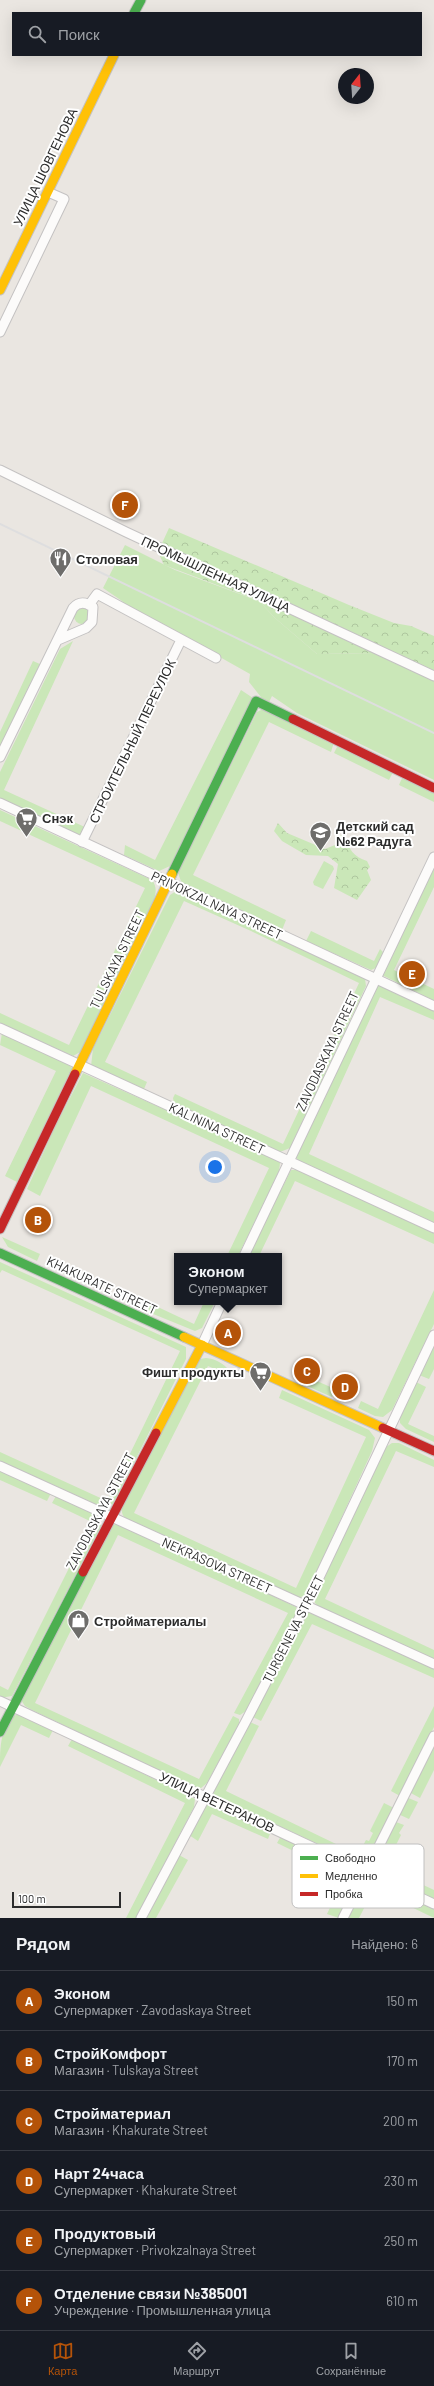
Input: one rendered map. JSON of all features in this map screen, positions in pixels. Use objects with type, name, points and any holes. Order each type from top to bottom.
[{"type":"street","points":[[135,12],[141,0]]},
{"type":"street","name":"УЛИЦА ШОВГЕНОВА","points":[[0,290],[114,56]]},
{"type":"street","points":[[0,332],[64,199],[48,192]]},
{"type":"street","name":"ПРОМЫШЛЕННАЯ УЛИЦА","points":[[0,470],[127,532],[434,676]]},
{"type":"street","points":[[89,605],[96,594],[216,658]]},
{"type":"street","points":[[0,757],[73,608],[77,604],[89,605],[93,607],[94,613],[92,622],[86,628],[58,640]]},
{"type":"street","name":"СТРОИТЕЛЬНЫЙ ПЕРЕУЛОК","points":[[82,842],[181,640]]},
{"type":"street","name":"TULSKAYA STREET","points":[[0,1229],[256,701],[434,788]]},
{"type":"street","name":"PRIVOKZALNAYA STREET","points":[[0,803],[434,1006]]},
{"type":"street","name":"ZAVODASKAYA STREET","points":[[245,1253],[375,978],[434,857]]},
{"type":"street","name":"KALININA STREET","points":[[0,1028],[434,1228]]},
{"type":"street","name":"KHAKURATE STREET","points":[[0,1253],[434,1451]]},
{"type":"street","name":"ZAVODASKAYA STREET","points":[[0,1732],[202,1345],[221,1305]]},
{"type":"street","name":"TURGENEVA STREET","points":[[140,1918],[246,1721],[306,1605],[434,1335]]},
{"type":"street","name":"NEKRASOVA STREET","points":[[0,1466],[434,1664]]},
{"type":"street","name":"УЛИЦА ВЕТЕРАНОВ","points":[[0,1701],[309,1844]]},
{"type":"street","points":[[380,1844],[434,1736]]},
{"type":"street","name":"УЛИЦА ВЕТЕРАНОВ","points":[[424,1899],[434,1904]]},
{"type":"street","points":[[343,1918],[348,1908]]},
{"type":"green space","points":[[169,528],[349,605],[394,623],[411,626],[434,636],[434,680],[376,653],[317,654],[275,618],[259,601],[164,565],[158,552]]},
{"type":"green space","points":[[125,545],[175,570],[259,601],[275,618],[317,654],[376,653],[434,680],[434,780],[297,713],[272,696],[269,702],[264,701],[249,682],[250,674],[128,608],[122,601],[103,588]]},
{"type":"green space","points":[[82,608],[88,610],[90,616],[88,622],[82,624],[76,622],[74,616],[76,610]]},
{"type":"green space","points":[[73,641],[4,790],[87,828],[83,834],[79,835],[0,799],[0,772],[60,649]]},
{"type":"green space","points":[[33,661],[42,665],[0,750],[0,732]]},
{"type":"green space","points":[[241,690],[253,698],[170,866],[159,871],[124,855],[125,845],[155,860]]},
{"type":"green space","points":[[265,708],[334,742],[331,752],[269,722],[193,875],[286,920],[282,930],[182,884],[178,873],[257,712]]},
{"type":"green space","points":[[338,745],[393,772],[389,780],[334,753]]},
{"type":"green space","points":[[403,776],[434,791],[434,802],[399,785]]},
{"type":"green space","points":[[0,810],[152,880],[154,884],[156,892],[149,912],[82,1051],[73,1056],[0,1023],[0,1013],[69,1045],[145,888],[0,821]]},
{"type":"green space","points":[[278,823],[287,833],[325,849],[335,845],[341,835],[346,837],[352,852],[367,861],[370,867],[367,870],[371,880],[357,900],[334,888],[338,864],[328,856],[306,855],[282,841],[274,831]]},
{"type":"green space","points":[[324,861],[333,866],[334,869],[323,889],[314,885],[313,882]]},
{"type":"green space","points":[[434,863],[434,887],[394,970],[434,989],[434,1001],[382,975]]},
{"type":"green space","points":[[176,891],[365,979],[366,986],[290,1148],[280,1152],[174,1104],[173,1098],[175,1094],[283,1144],[359,983],[251,931],[184,901],[105,1062],[147,1082],[144,1089],[91,1066],[93,1049],[170,895]]},
{"type":"green space","points":[[311,931],[374,961],[380,949],[383,952],[378,967],[371,970],[306,941]]},
{"type":"green space","points":[[378,985],[434,1011],[434,1020],[380,997],[309,1154],[434,1212],[434,1225],[299,1163],[296,1156]]},
{"type":"green space","points":[[2,1033],[67,1063],[72,1068],[17,1182],[5,1176],[56,1071],[0,1045]]},
{"type":"green space","points":[[83,1073],[278,1160],[280,1163],[279,1172],[239,1253],[228,1253],[269,1168],[91,1086],[40,1196],[27,1189],[56,1125]]},
{"type":"green space","points":[[291,1170],[298,1170],[434,1232],[434,1244],[295,1181],[260,1253],[250,1253]]},
{"type":"green space","points":[[2,1237],[40,1254],[37,1261],[8,1247]]},
{"type":"green space","points":[[0,1262],[186,1347],[186,1359],[113,1504],[100,1506],[0,1461],[0,1452],[107,1501],[180,1351],[2,1270],[0,1273]]},
{"type":"green space","points":[[434,1290],[434,1324],[392,1410],[383,1417],[375,1416],[358,1408],[361,1401],[378,1409]]},
{"type":"green space","points":[[145,1301],[194,1324],[203,1305],[214,1305],[202,1328],[195,1331],[141,1309]]},
{"type":"green space","points":[[434,1344],[434,1369],[429,1379],[419,1375]]},
{"type":"green space","points":[[206,1358],[219,1362],[230,1371],[228,1375],[208,1366],[134,1513],[296,1588],[366,1437],[279,1398],[282,1390],[369,1430],[375,1438],[372,1451],[306,1595],[298,1598],[131,1522],[123,1515],[122,1508],[200,1359]]},
{"type":"green space","points":[[301,1374],[335,1389],[332,1397],[298,1382]]},
{"type":"green space","points":[[416,1382],[426,1387],[408,1424],[434,1436],[434,1442],[406,1429],[400,1423],[400,1416]]},
{"type":"green space","points":[[392,1443],[399,1443],[434,1460],[434,1467],[396,1451],[325,1599],[434,1650],[434,1660],[317,1606],[314,1601],[383,1449]]},
{"type":"green space","points":[[0,1470],[51,1493],[47,1501],[0,1480]]},
{"type":"green space","points":[[56,1496],[93,1513],[100,1519],[101,1526],[12,1696],[0,1698],[0,1686],[8,1690],[92,1522],[52,1503]]},
{"type":"green space","points":[[120,1524],[296,1607],[297,1613],[246,1711],[240,1715],[234,1713],[288,1613],[118,1535],[35,1703],[199,1779],[233,1716],[239,1719],[239,1724],[207,1783],[201,1788],[193,1787],[32,1710],[25,1706],[21,1700],[112,1526]]},
{"type":"green space","points":[[308,1612],[434,1668],[434,1678],[312,1624],[261,1721],[253,1717]]},
{"type":"green space","points":[[434,1706],[434,1727],[400,1796],[391,1791]]},
{"type":"green space","points":[[18,1714],[53,1730],[49,1738],[21,1725],[0,1767],[0,1753],[4,1729],[12,1718]]},
{"type":"green space","points":[[250,1722],[259,1726],[226,1791],[336,1844],[318,1844],[217,1797],[213,1793],[213,1789]]},
{"type":"green space","points":[[72,1739],[195,1799],[194,1807],[136,1918],[126,1918],[185,1803],[68,1746]]},
{"type":"green space","points":[[434,1742],[434,1770],[420,1798],[409,1792]]},
{"type":"green space","points":[[406,1797],[418,1802],[409,1819],[398,1814]]},
{"type":"green space","points":[[384,1803],[394,1808],[375,1844],[364,1844],[366,1840],[369,1841],[373,1833],[370,1831]]},
{"type":"green space","points":[[210,1804],[271,1831],[268,1839],[212,1814],[198,1841],[189,1835],[205,1805]]},
{"type":"green space","points":[[396,1822],[404,1825],[399,1833],[401,1835],[396,1844],[385,1844]]},
{"type":"green space","points":[[281,1836],[298,1844],[292,1844],[292,1850],[277,1843]]},
{"type":"green space","points":[[179,1855],[188,1860],[156,1918],[145,1918]]},
{"type":"green space","points":[[424,1885],[434,1890],[434,1900],[424,1895]]},
{"type":"green space","points":[[424,1903],[434,1908],[434,1918],[413,1908],[424,1908]]},
{"type":"green space","points":[[330,1908],[343,1908],[339,1918],[327,1914]]},
{"type":"green space","points":[[352,1908],[364,1908],[359,1918],[347,1918]]},
{"type":"railway","points":[[0,524],[434,733]]},
{"type":"traffic: fast","points":[[135,12],[141,0]]},
{"type":"traffic: fast","points":[[172,874],[256,701],[293,719]]},
{"type":"traffic: fast","points":[[0,1253],[184,1337]]},
{"type":"traffic: fast","points":[[0,1732],[83,1572]]},
{"type":"traffic: slow","points":[[0,290],[114,56]]},
{"type":"traffic: slow","points":[[75,1074],[172,874]]},
{"type":"traffic: slow","points":[[184,1337],[383,1428]]},
{"type":"traffic: slow","points":[[156,1433],[202,1345]]},
{"type":"traffic: jam","points":[[293,719],[434,788]]},
{"type":"traffic: jam","points":[[0,1229],[75,1074]]},
{"type":"traffic: jam","points":[[383,1428],[434,1451]]},
{"type":"traffic: jam","points":[[83,1572],[156,1433]]},
{"type":"place","name":"Отделение связи №385001","points":[[125,505]]},
{"type":"place","name":"Столовая","points":[[61,578]]},
{"type":"place","name":"Снэк","points":[[27,838]]},
{"type":"place","name":"Детский сад №62 Радуга","points":[[321,852]]},
{"type":"place","name":"Продуктовый","points":[[412,974]]},
{"type":"place","name":"СтройКомфорт","points":[[38,1220]]},
{"type":"place","name":"Эконом","points":[[228,1333]]},
{"type":"place","name":"Стройматериал","points":[[307,1371]]},
{"type":"place","name":"Нарт 24часа","points":[[345,1387]]},
{"type":"place","name":"Фишт продукты","points":[[260,1392]]},
{"type":"place","name":"Стройматериалы","points":[[78,1640]]}]
